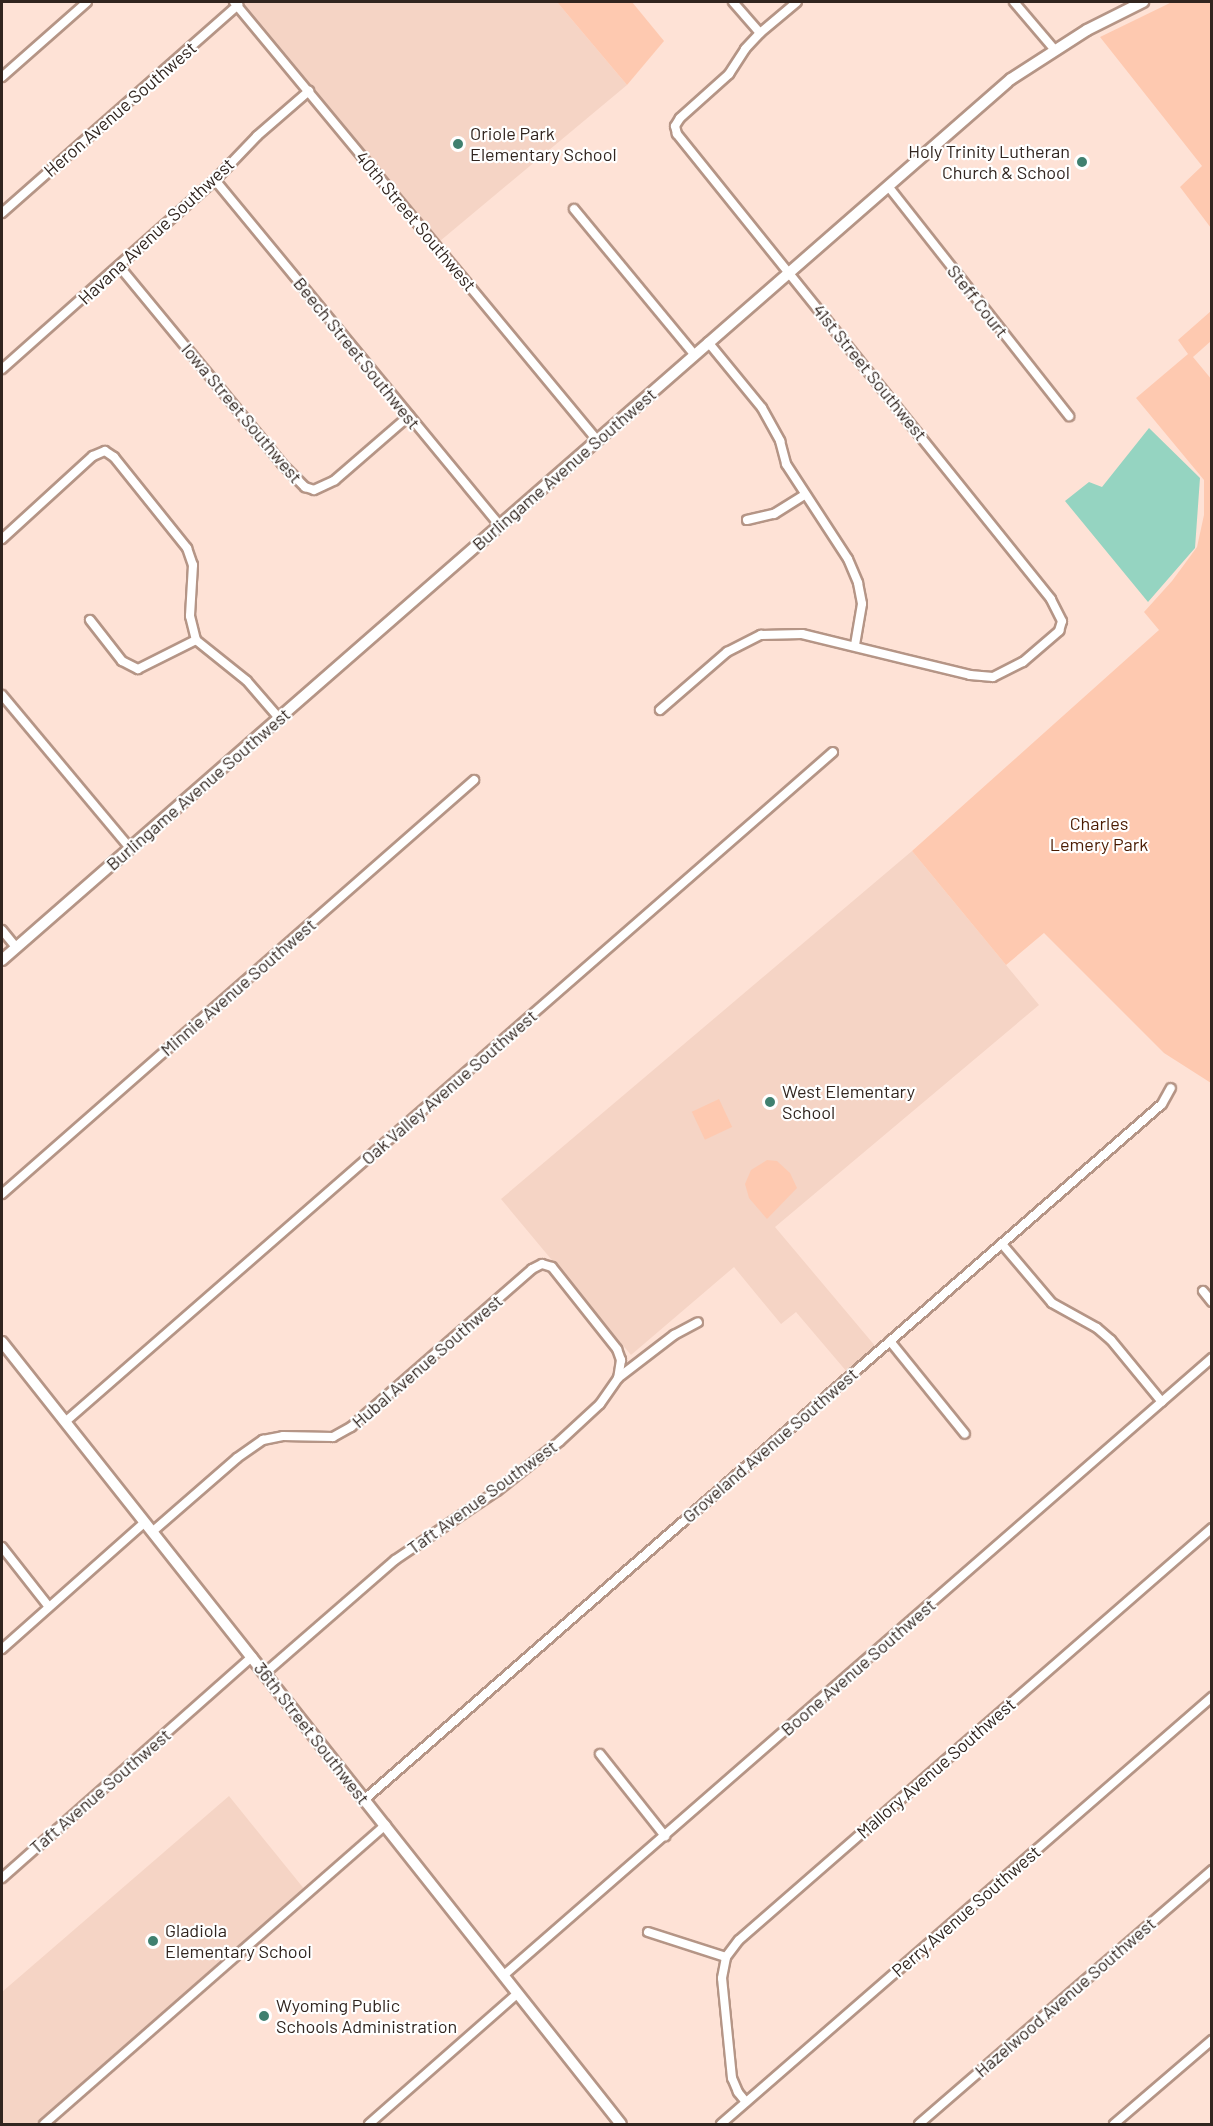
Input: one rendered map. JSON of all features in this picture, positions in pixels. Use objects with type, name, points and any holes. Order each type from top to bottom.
[{"type":"street","points":[[2,77],[87,2]]},
{"type":"street","points":[[733,2],[760,33],[797,2]]},
{"type":"street","points":[[1014,2],[1054,49]]},
{"type":"street","name":"Burlingame Avenue Southwest","points":[[2,960],[1011,79],[1054,49],[1143,2]]},
{"type":"street","name":"40th Street Southwest","points":[[236,3],[597,440]]},
{"type":"street","name":"Heron Avenue Southwest","points":[[2,213],[236,3]]},
{"type":"street","name":"41st Street Southwest","points":[[760,33],[745,49],[729,74],[680,118],[675,126],[677,134],[1051,599],[1062,621],[1059,632],[1023,662],[993,677],[970,675],[855,645]]},
{"type":"street","name":"Havana Avenue Southwest","points":[[2,369],[215,180],[257,136],[309,91]]},
{"type":"street","name":"Beech Street Southwest","points":[[215,180],[499,525]]},
{"type":"street","name":"Steff Court","points":[[888,186],[1069,416]]},
{"type":"street","points":[[574,209],[694,354]]},
{"type":"street","name":"Iowa Street Southwest","points":[[119,266],[282,464],[305,487],[314,489],[335,480],[409,416]]},
{"type":"street","points":[[660,710],[727,652],[761,635],[802,634],[855,645],[862,604],[858,583],[848,559],[804,495],[786,464],[780,441],[762,408],[708,342]]},
{"type":"street","points":[[2,539],[93,456],[105,451],[114,457],[133,479],[187,548],[193,565],[190,616],[196,640],[247,681],[279,718]]},
{"type":"street","points":[[747,520],[774,514],[804,495]]},
{"type":"street","points":[[90,620],[122,662],[138,669],[196,640]]},
{"type":"street","points":[[2,694],[130,848]]},
{"type":"street","name":"Oak Valley Avenue Southwest","points":[[65,1422],[833,752]]},
{"type":"street","name":"Minnie Avenue Southwest","points":[[2,1194],[474,780]]},
{"type":"street","points":[[2,930],[16,947]]},
{"type":"street","name":"Groveland Avenue Southwest","points":[[365,1799],[1162,1104],[1171,1088]]},
{"type":"street","points":[[1002,1244],[1052,1303],[1097,1328],[1111,1340],[1162,1402]]},
{"type":"street","name":"Hubal Avenue Southwest","points":[[152,1532],[237,1458],[263,1440],[283,1437],[333,1437],[351,1427],[532,1269],[546,1264],[552,1267],[617,1349],[621,1360],[618,1378]]},
{"type":"street","points":[[1203,1291],[1212,1302]]},
{"type":"street","name":"Taft Avenue Southwest","points":[[265,1673],[403,1554],[497,1491],[560,1441],[600,1404],[618,1378],[674,1335],[698,1322]]},
{"type":"street","points":[[890,1341],[965,1434]]},
{"type":"street","name":"36th Street Southwest","points":[[2,1342],[621,2124]]},
{"type":"street","name":"Boone Avenue Southwest","points":[[504,1975],[1212,1358]]},
{"type":"street","points":[[2,1649],[145,1522]]},
{"type":"street","name":"Mallory Avenue Southwest","points":[[726,1957],[739,1940],[1212,1528]]},
{"type":"street","points":[[2,1547],[50,1607]]},
{"type":"street","name":"Taft Avenue Southwest","points":[[2,1878],[252,1657]]},
{"type":"street","name":"Perry Avenue Southwest","points":[[721,2124],[1212,1697]]},
{"type":"street","points":[[600,1754],[666,1836]]},
{"type":"street","points":[[44,2124],[385,1825]]},
{"type":"street","name":"Hazelwood Avenue Southwest","points":[[919,2124],[1212,1870]]},
{"type":"street","points":[[648,1932],[726,1957],[722,1978],[732,2078],[738,2092],[746,2102]]},
{"type":"street","points":[[369,2124],[518,1993]]},
{"type":"street","points":[[1114,2124],[1212,2040]]},
{"type":"shaded area","name":"Oriole Park Elementary School","points":[[243,2],[557,2],[627,85],[440,241]]},
{"type":"shaded area","name":"West Elementary School","points":[[912,851],[1039,1005],[775,1227],[876,1347],[847,1372],[796,1312],[781,1324],[734,1267],[631,1355],[501,1199]]},
{"type":"shaded area","name":"Gladiola Elementary School","points":[[229,1796],[305,1890],[35,2124],[2,2124],[2,1992]]},
{"type":"green space","points":[[557,2],[632,2],[664,41],[627,85]]},
{"type":"green space","points":[[1172,2],[1211,2],[1211,228],[1180,187],[1202,166],[1100,37]]},
{"type":"green space","name":"Charles Lemery Park","points":[[1211,311],[1211,341],[1193,357],[1212,380],[1211,1083],[1164,1053],[1044,933],[1006,965],[912,851],[1159,630],[1144,612],[1172,581],[1197,547],[1204,515],[1204,480],[1136,398],[1188,354],[1178,340]]},
{"type":"green space","points":[[719,1099],[732,1127],[705,1140],[692,1112]]},
{"type":"green space","points":[[767,1160],[777,1161],[790,1173],[797,1188],[767,1219],[749,1198],[745,1184],[751,1170]]},
{"type":"water","points":[[1149,428],[1200,478],[1195,548],[1148,602],[1065,501],[1089,482],[1102,487]]},
{"type":"place","name":"Oriole Park Elementary School","points":[[458,144]]},
{"type":"place","name":"Holy Trinity Lutheran Church & School","points":[[1082,162]]},
{"type":"place","name":"West Elementary School","points":[[770,1102]]},
{"type":"place","name":"Gladiola Elementary School","points":[[153,1941]]},
{"type":"place","name":"Wyoming Public Schools Administration","points":[[264,2016]]}]
